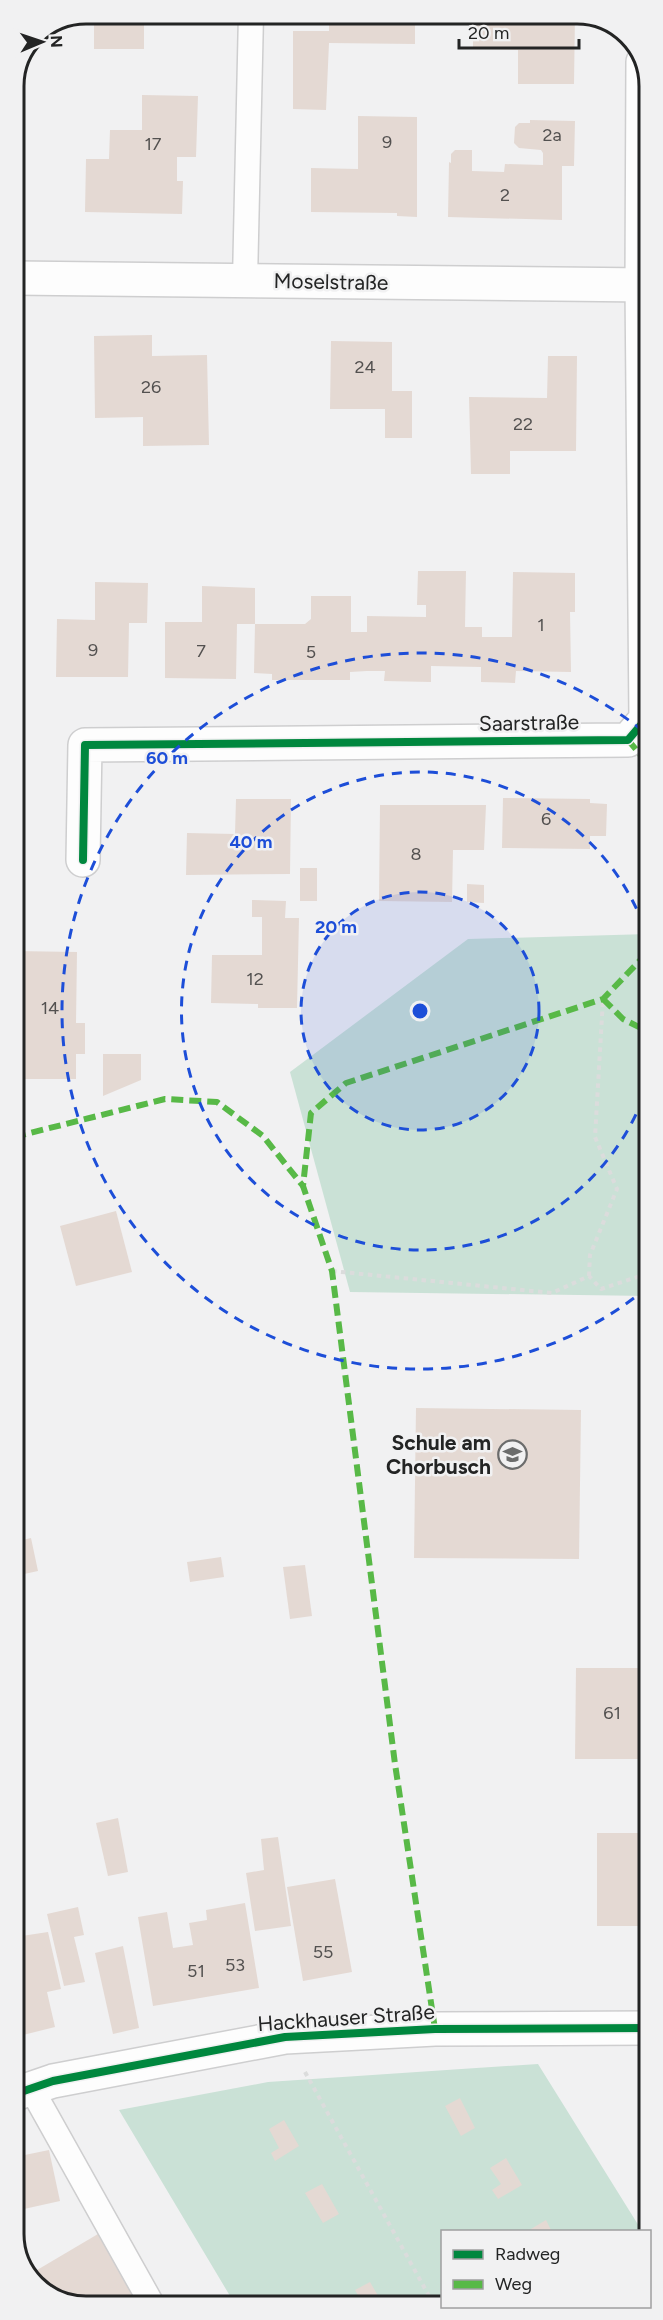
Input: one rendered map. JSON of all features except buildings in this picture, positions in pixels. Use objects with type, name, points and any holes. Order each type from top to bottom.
[{"type":"street","name":"Moselstraße","points":[[24,278],[639,285]]},
{"type":"street","name":"Saarstraße","points":[[83,860],[85,745],[628,740],[639,728]]},
{"type":"street","name":"Hackhauser Straße","points":[[24,2091],[53,2081],[285,2037],[435,2029],[639,2028]]},
{"type":"lane","points":[[245,281],[251,24]]},
{"type":"lane","points":[[24,2093],[147,2296]]},
{"type":"path","points":[[603,999],[595,1137],[617,1189],[590,1255],[589,1276],[601,1288],[639,1276]]},
{"type":"path","points":[[332,1271],[552,1293],[589,1276]]},
{"type":"path","points":[[285,2037],[428,2296]]},
{"type":"green space","points":[[639,934],[639,1296],[350,1292],[290,1072],[468,939]]},
{"type":"green space","points":[[538,2064],[639,2226],[639,2230],[441,2230],[441,2296],[230,2296],[119,2110],[268,2082]]},
{"type":"marked path","points":[[628,740],[639,753]]},
{"type":"marked path","points":[[435,2029],[395,1764],[332,1271],[303,1186],[311,1113],[346,1083],[603,999],[639,961]]},
{"type":"marked path","points":[[603,999],[623,1019],[639,1027]]},
{"type":"marked path","points":[[24,1134],[165,1099],[217,1102],[263,1136],[303,1186]]},
{"type":"cycle path","points":[[83,860],[85,745],[628,740],[639,727]]},
{"type":"cycle path","points":[[24,2091],[53,2081],[285,2037],[435,2029],[639,2028]]},
{"type":"place","name":"Schule am Chorbusch","points":[[512,1455]]}]
